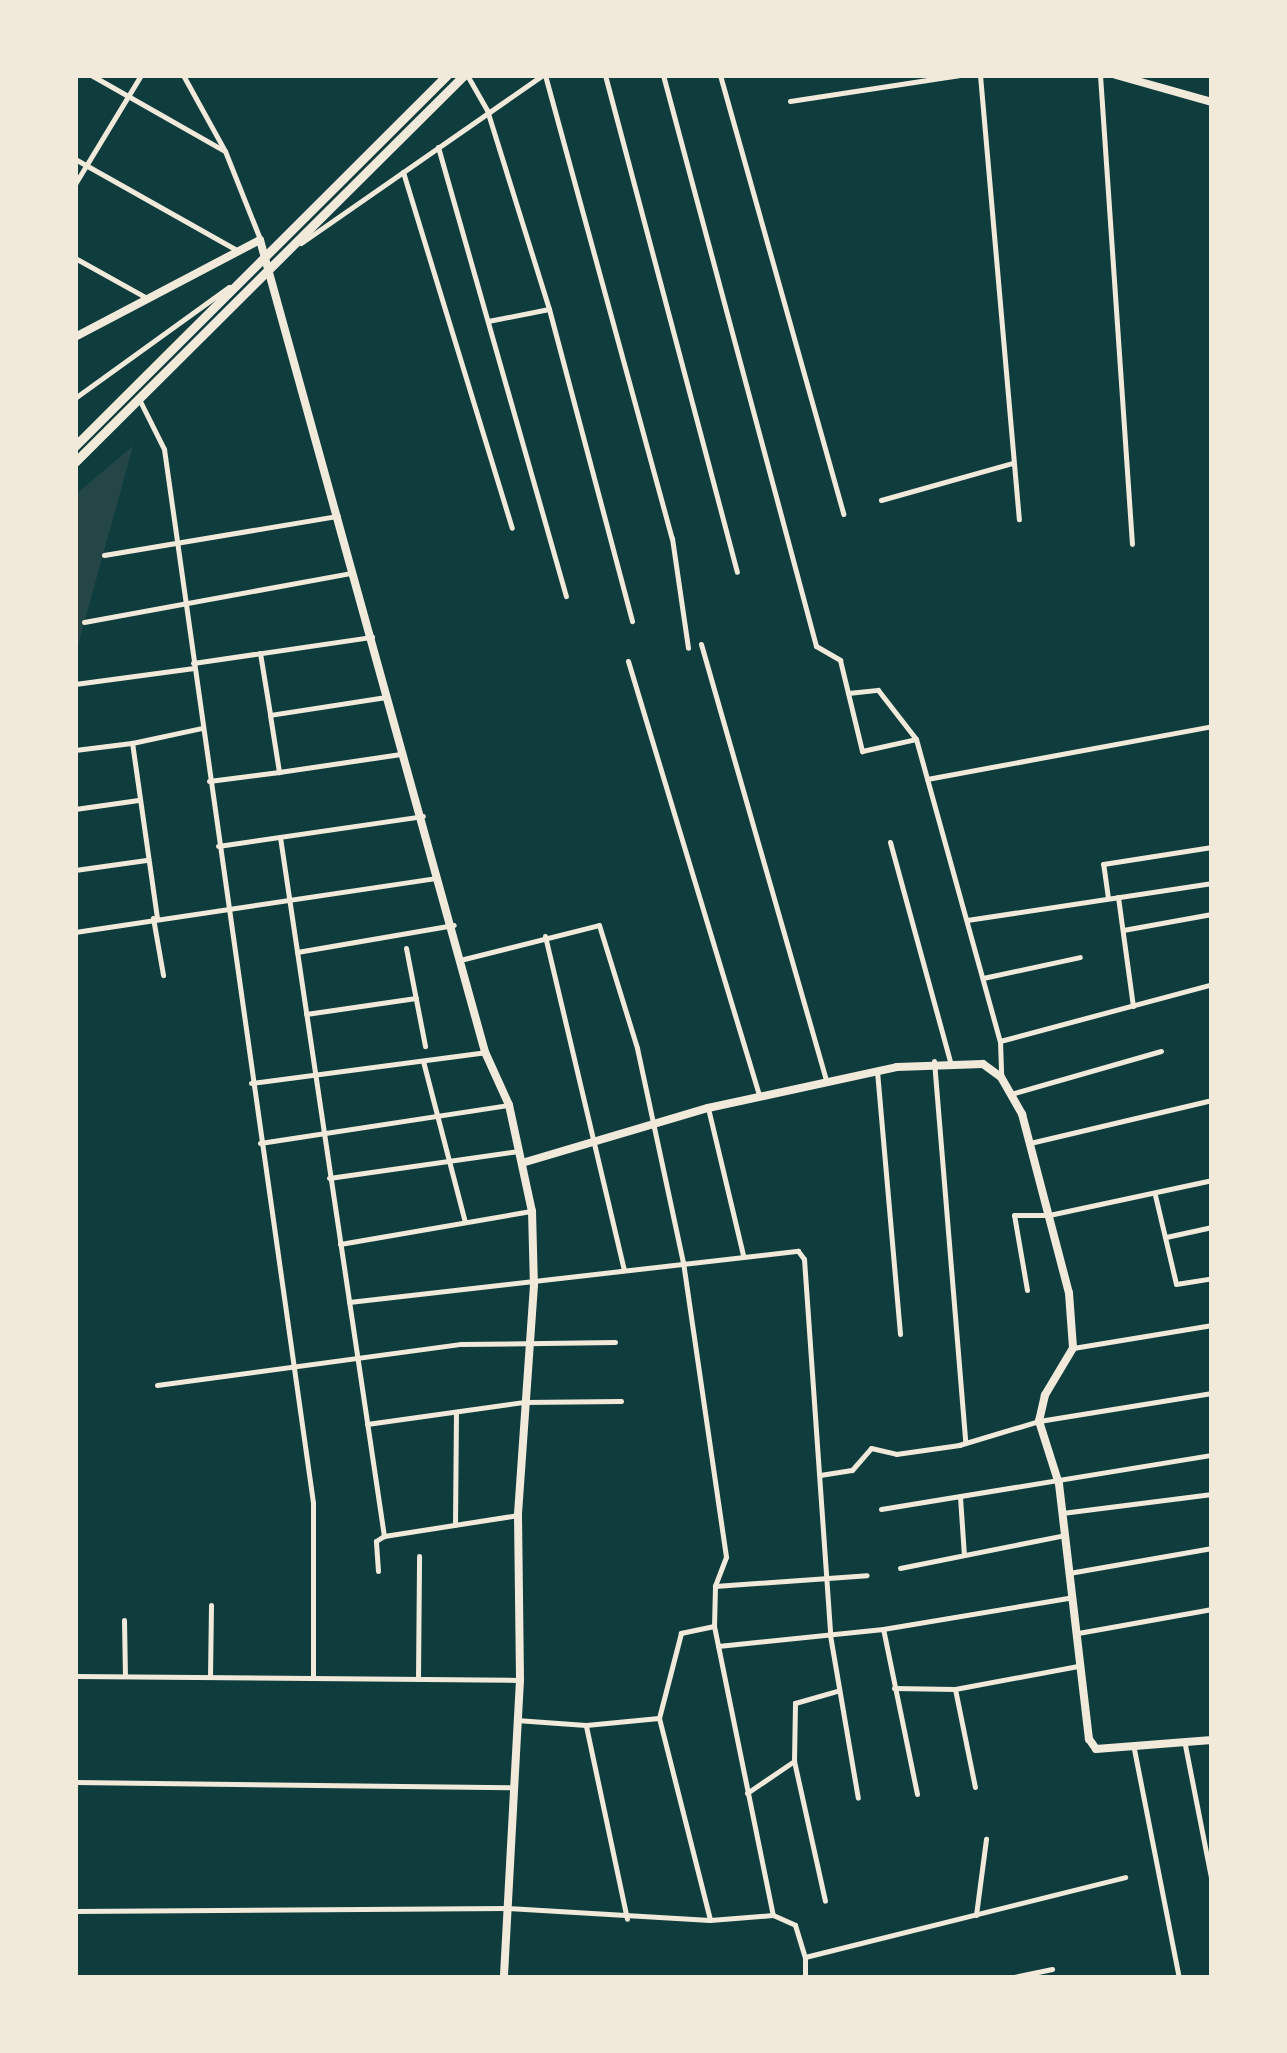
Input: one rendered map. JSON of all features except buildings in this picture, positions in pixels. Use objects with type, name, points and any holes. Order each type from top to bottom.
[{"type":"main road","points":[[75,446],[268,259],[447,75]]},
{"type":"main road","points":[[75,462],[302,243],[466,75]]},
{"type":"street","points":[[91,75],[225,150]]},
{"type":"street","points":[[75,184],[141,75]]},
{"type":"street","points":[[183,75],[225,150],[272,270],[464,959],[486,1052],[509,1105],[532,1211],[534,1284],[518,1515],[520,1680],[504,1978]]},
{"type":"street","points":[[466,75],[487,110],[549,309],[632,622]]},
{"type":"street","points":[[302,243],[487,110],[544,75],[672,538],[688,648]]},
{"type":"street","points":[[605,75],[737,572]]},
{"type":"street","points":[[663,75],[816,646],[840,660],[862,751],[916,738]]},
{"type":"street","points":[[720,75],[842,514]]},
{"type":"street","points":[[790,101],[960,75]]},
{"type":"street","points":[[980,75],[1018,519]]},
{"type":"street","points":[[1100,75],[1132,544]]},
{"type":"street","points":[[1116,75],[1212,102]]},
{"type":"street","points":[[438,148],[566,596]]},
{"type":"street","points":[[75,159],[238,251]]},
{"type":"street","points":[[404,172],[512,528]]},
{"type":"street","points":[[75,337],[144,297],[260,240]]},
{"type":"street","points":[[75,258],[144,297]]},
{"type":"street","points":[[75,398],[268,259]]},
{"type":"street","points":[[488,321],[549,309]]},
{"type":"street","points":[[139,400],[164,450],[290,1366],[313,1502],[312,1678]]},
{"type":"street","points":[[881,500],[1014,463]]},
{"type":"street","points":[[104,555],[338,516]]},
{"type":"street","points":[[84,622],[354,573]]},
{"type":"street","points":[[75,684],[372,637]]},
{"type":"street","points":[[701,644],[826,1081]]},
{"type":"street","points":[[260,653],[279,772]]},
{"type":"street","points":[[628,661],[759,1096]]},
{"type":"street","points":[[848,693],[878,690],[916,738],[1000,1041],[1000,1077]]},
{"type":"street","points":[[270,714],[389,697]]},
{"type":"street","points":[[927,779],[1212,726]]},
{"type":"street","points":[[75,750],[202,728]]},
{"type":"street","points":[[132,743],[163,975]]},
{"type":"street","points":[[209,781],[405,754]]},
{"type":"street","points":[[75,809],[138,800]]},
{"type":"street","points":[[218,846],[423,816]]},
{"type":"street","points":[[280,837],[384,1536]]},
{"type":"street","points":[[890,842],[950,1062]]},
{"type":"street","points":[[1108,898],[1103,864],[1212,847]]},
{"type":"street","points":[[75,870],[146,860]]},
{"type":"street","points":[[75,932],[226,906],[440,878]]},
{"type":"street","points":[[966,920],[1212,883]]},
{"type":"street","points":[[1118,897],[1133,1006]]},
{"type":"street","points":[[1123,930],[1212,914]]},
{"type":"street","points":[[297,952],[454,925]]},
{"type":"street","points":[[464,959],[545,936],[601,926],[654,1124],[683,1262],[726,1558],[715,1586],[714,1626],[773,1915]]},
{"type":"street","points":[[545,936],[624,1270]]},
{"type":"street","points":[[406,948],[425,1046]]},
{"type":"street","points":[[982,978],[1080,958]]},
{"type":"street","points":[[1000,1041],[1212,984]]},
{"type":"street","points":[[306,1014],[416,998]]},
{"type":"street","points":[[1010,1094],[1161,1050]]},
{"type":"street","points":[[250,1083],[486,1052]]},
{"type":"street","points":[[424,1061],[442,1114],[465,1223]]},
{"type":"street","points":[[934,1061],[965,1443]]},
{"type":"street","points":[[522,1163],[708,1108],[877,1071],[934,1061],[983,1064],[1000,1077],[1030,1143],[1069,1292],[1073,1348],[1044,1394],[1038,1422],[1059,1484],[1089,1738],[1096,1749],[1212,1740]]},
{"type":"street","points":[[877,1071],[900,1334]]},
{"type":"street","points":[[1030,1143],[1212,1100]]},
{"type":"street","points":[[259,1144],[509,1105]]},
{"type":"street","points":[[708,1108],[743,1254]]},
{"type":"street","points":[[329,1178],[519,1151]]},
{"type":"street","points":[[1027,1290],[1014,1216],[1049,1216],[1212,1180]]},
{"type":"street","points":[[1155,1194],[1176,1284],[1212,1278]]},
{"type":"street","points":[[340,1244],[532,1211]]},
{"type":"street","points":[[1166,1238],[1212,1227]]},
{"type":"street","points":[[349,1302],[534,1284],[786,1249],[804,1259],[830,1635],[836,1691],[858,1798]]},
{"type":"street","points":[[1073,1348],[1212,1325]]},
{"type":"street","points":[[157,1386],[356,1354],[529,1340],[615,1342]]},
{"type":"street","points":[[820,1475],[852,1470],[871,1448],[896,1454],[965,1443],[1038,1422],[1212,1393]]},
{"type":"street","points":[[367,1424],[524,1402],[621,1401]]},
{"type":"street","points":[[455,1525],[456,1412]]},
{"type":"street","points":[[881,1508],[1059,1484],[1212,1455]]},
{"type":"street","points":[[1062,1513],[1212,1494]]},
{"type":"street","points":[[960,1497],[964,1556]]},
{"type":"street","points":[[378,1572],[376,1541],[384,1536],[518,1515]]},
{"type":"street","points":[[900,1568],[1065,1536]]},
{"type":"street","points":[[1070,1573],[1212,1548]]},
{"type":"street","points":[[418,1679],[420,1556]]},
{"type":"street","points":[[715,1586],[868,1575]]},
{"type":"street","points":[[718,1646],[883,1629],[1070,1598]]},
{"type":"street","points":[[210,1677],[211,1605]]},
{"type":"street","points":[[1075,1634],[1212,1609]]},
{"type":"street","points":[[124,1620],[126,1676]]},
{"type":"street","points":[[710,1920],[658,1718],[681,1633],[714,1626]]},
{"type":"street","points":[[883,1629],[917,1794]]},
{"type":"street","points":[[892,1687],[916,1693],[956,1689],[1078,1666]]},
{"type":"street","points":[[75,1676],[520,1680]]},
{"type":"street","points":[[956,1689],[975,1788]]},
{"type":"street","points":[[825,1901],[794,1760],[795,1703],[836,1691]]},
{"type":"street","points":[[516,1720],[586,1725],[658,1718]]},
{"type":"street","points":[[586,1725],[627,1918]]},
{"type":"street","points":[[1185,1745],[1212,1883]]},
{"type":"street","points":[[1134,1749],[1179,1978]]},
{"type":"street","points":[[747,1793],[794,1760]]},
{"type":"street","points":[[75,1782],[514,1787]]},
{"type":"street","points":[[976,1914],[986,1839]]},
{"type":"street","points":[[806,1957],[1125,1877]]},
{"type":"street","points":[[75,1910],[507,1908],[710,1920],[773,1915],[796,1926],[806,1957],[805,1978]]},
{"type":"street","points":[[1009,1978],[1052,1969]]},
{"type":"shaded area","points":[[133,446],[75,656],[75,495]]}]
